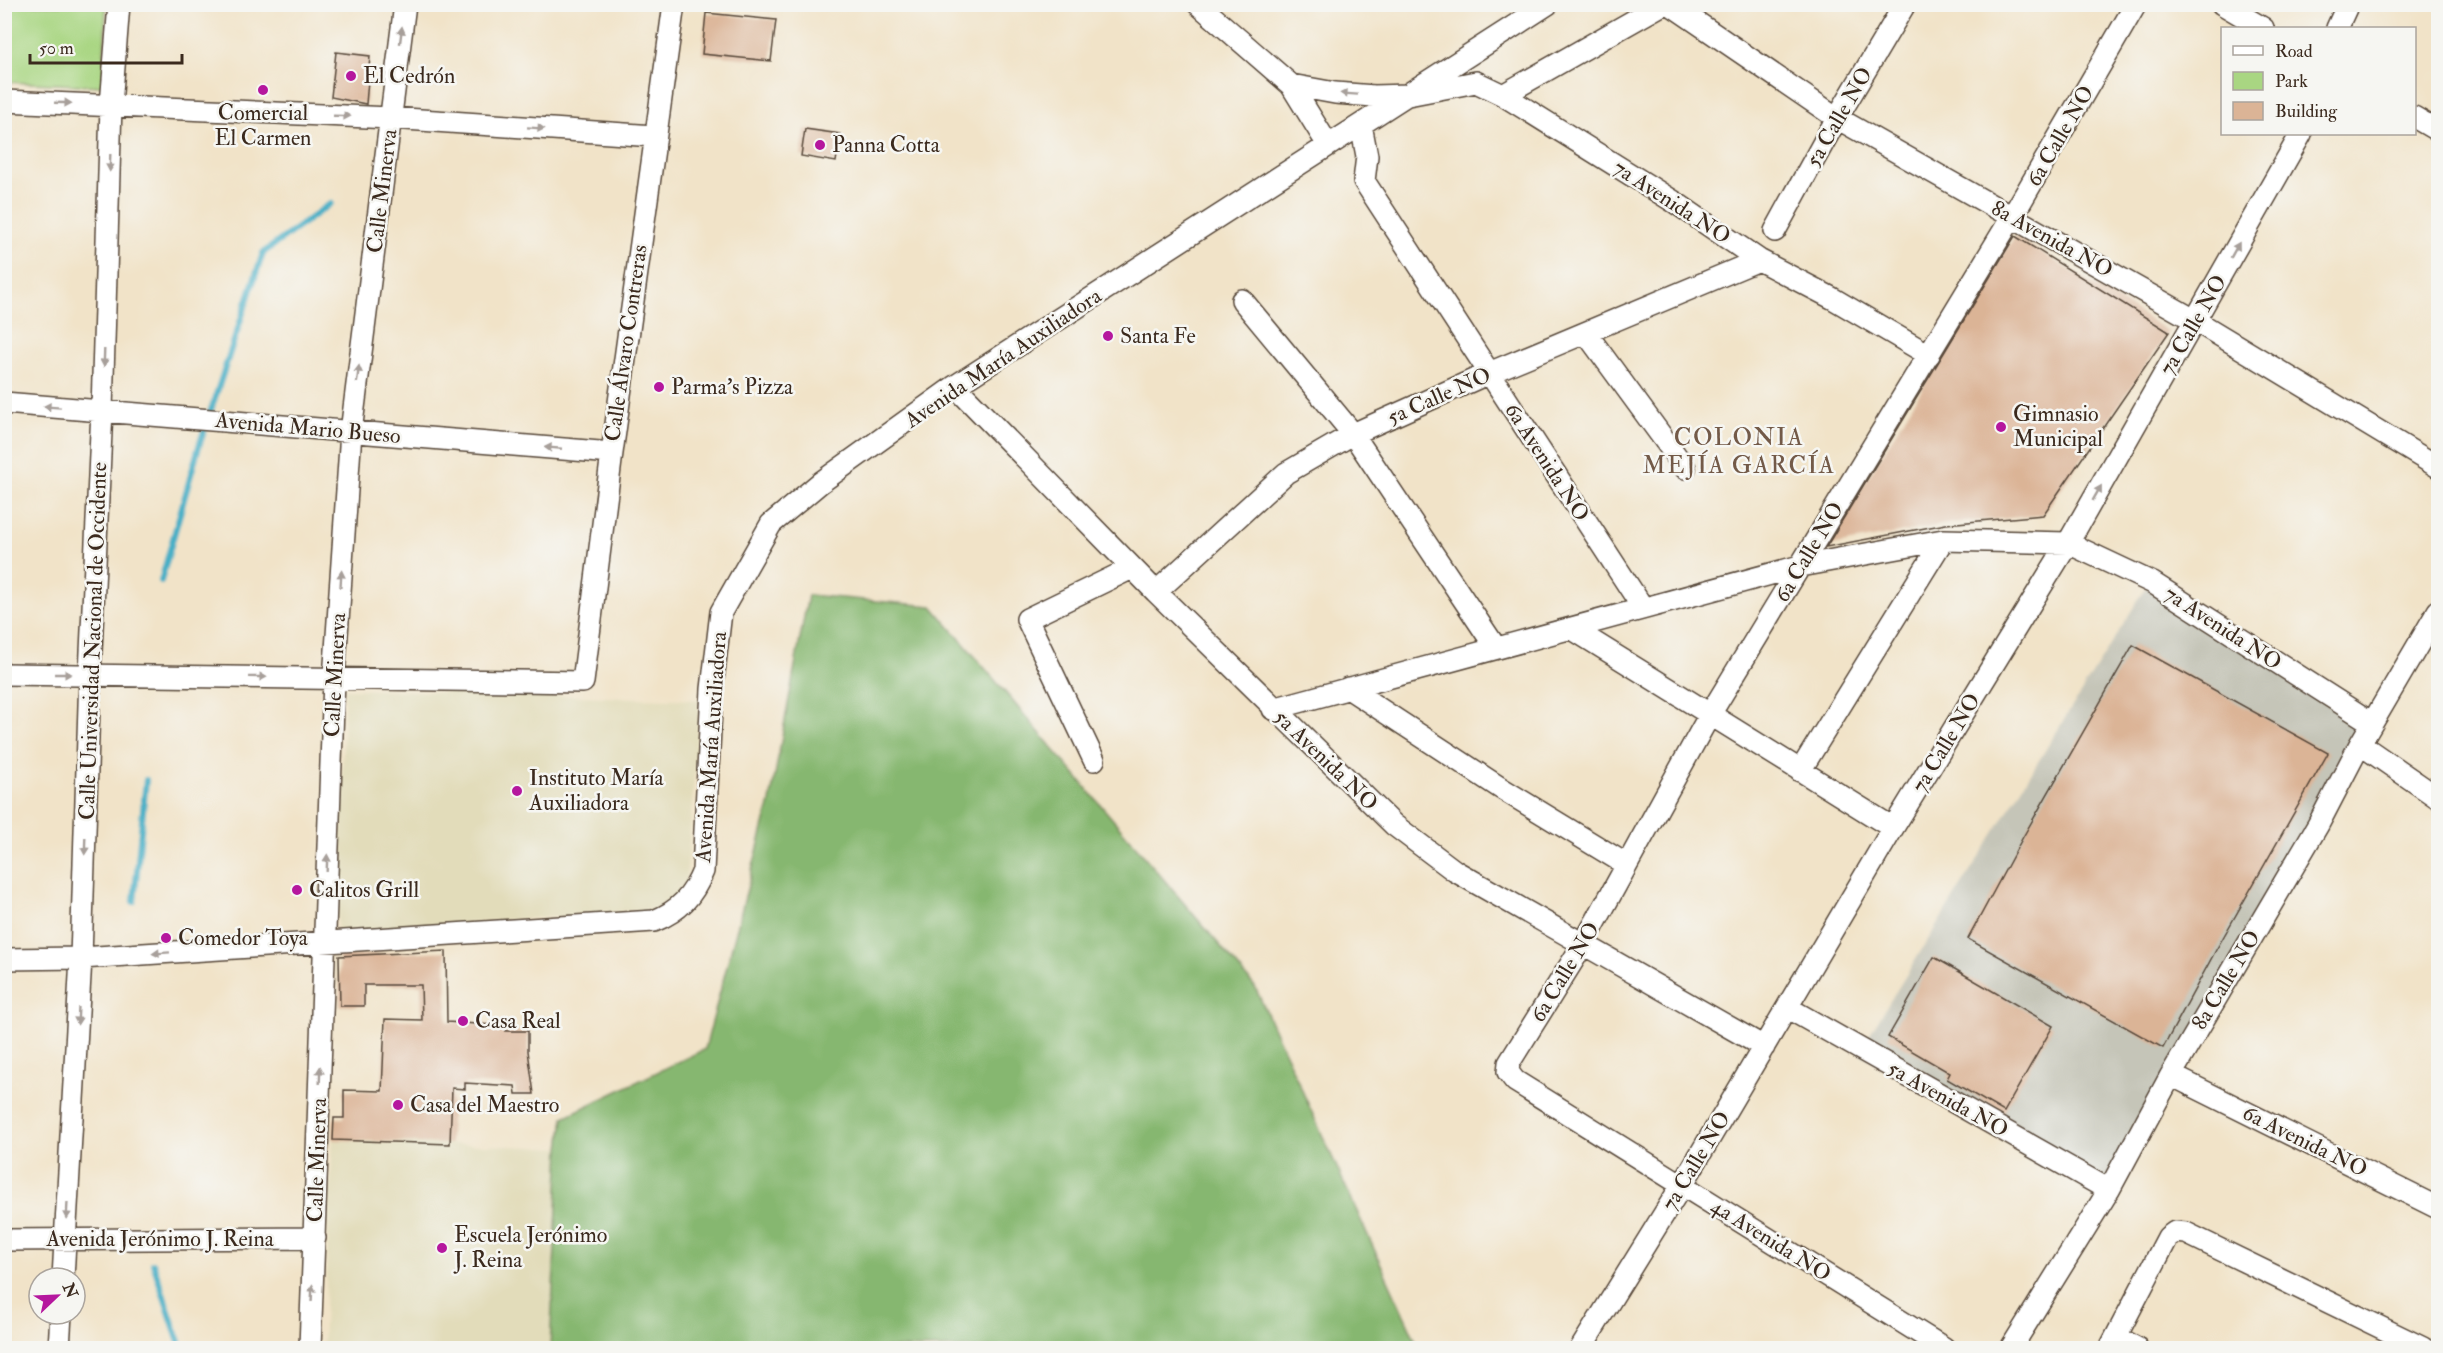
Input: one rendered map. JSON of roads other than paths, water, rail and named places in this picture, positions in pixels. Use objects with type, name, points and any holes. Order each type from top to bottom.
[{"type":"street","name":"Calle Universidad Nacional de Occidente","points":[[64,1266],[81,958],[111,105],[119,4]]},
{"type":"street","name":"Calle Minerva","points":[[310,1348],[334,679],[351,432],[405,4]]},
{"type":"street","name":"Calle Álvaro Contreras","points":[[334,679],[583,682],[654,136],[675,4]]},
{"type":"street","points":[[1198,4],[1292,85],[1328,145]]},
{"type":"street","name":"Avenida María Auxiliadora","points":[[4,959],[81,958],[654,921],[680,907],[690,897],[703,871],[712,689],[721,612],[771,524],[820,483],[955,386],[1548,4]]},
{"type":"street","points":[[1503,95],[1664,4]]},
{"type":"street","name":"8a Avenida NO","points":[[1670,4],[1837,118],[2196,321],[2439,467]]},
{"type":"street","name":"5a Calle NO","points":[[1775,231],[1837,118],[1905,4]]},
{"type":"street","name":"6a Calle NO","points":[[1508,1072],[1509,1063],[1584,943],[1709,716],[2012,217],[2136,4]]},
{"type":"street","points":[[2222,4],[2261,27]]},
{"type":"street","points":[[2337,27],[2348,4]]},
{"type":"street","name":"7a Avenida NO","points":[[1407,95],[1476,82],[1503,95],[1676,203],[1759,260],[1832,298],[1929,355]]},
{"type":"street","points":[[1292,85],[1335,93],[1407,95]]},
{"type":"street","points":[[4,101],[391,118],[654,136]]},
{"type":"street","points":[[2416,118],[2439,131]]},
{"type":"street","name":"6a Avenida NO","points":[[1361,125],[1367,156],[1364,181],[1643,608]]},
{"type":"street","name":"7a Calle NO","points":[[1585,1347],[1893,828],[2068,543],[2300,135]]},
{"type":"street","name":"5a Calle NO","points":[[1156,592],[1286,473],[1353,434],[1759,260]]},
{"type":"street","points":[[1242,300],[1353,434],[1496,648]]},
{"type":"street","points":[[1586,333],[1685,468]]},
{"type":"street","name":"5a Avenida NO","points":[[955,386],[1132,568],[1273,709],[1394,825],[1455,871],[1764,1047]]},
{"type":"street","name":"Avenida Mario Bueso","points":[[4,403],[612,453]]},
{"type":"street","points":[[1273,709],[1800,566],[1943,540],[2068,543]]},
{"type":"street","points":[[1800,771],[1943,540]]},
{"type":"street","name":"7a Avenida NO","points":[[2068,543],[2153,583],[2372,723]]},
{"type":"street","points":[[1094,760],[1027,619],[1132,568]]},
{"type":"street","name":"8a Calle NO","points":[[2011,1348],[2109,1190],[2171,1075],[2318,825],[2360,744],[2439,611]]},
{"type":"street","points":[[1570,628],[1893,828]]},
{"type":"street","points":[[4,674],[334,679]]},
{"type":"street","points":[[1348,688],[1499,787],[1627,866]]},
{"type":"street","points":[[2360,744],[2439,798]]},
{"type":"street","name":"5a Avenida NO","points":[[1788,1008],[2109,1190]]},
{"type":"street","name":"4a Avenida NO","points":[[1508,1072],[1515,1081],[1944,1348]]},
{"type":"street","name":"6a Avenida NO","points":[[2171,1075],[2439,1208]]},
{"type":"street","points":[[2137,1348],[2113,1343],[2168,1237],[2175,1232],[2186,1233],[2423,1348]]},
{"type":"street","name":"Avenida Jerónimo J. Reina","points":[[4,1239],[315,1238]]},
{"type":"street","points":[[59,1348],[60,1326]]},
{"type":"waterway","points":[[161,581],[199,446],[263,253],[331,203]]},
{"type":"waterway","points":[[134,902],[146,780]]},
{"type":"waterway","points":[[153,1263],[181,1348]]},
{"type":"place","name":"El Cedrón","points":[[351,76]]},
{"type":"place","name":"Comercial El Carmen","points":[[263,90]]},
{"type":"place","name":"Panna Cotta","points":[[820,145]]},
{"type":"place","name":"Santa Fe","points":[[1108,336]]},
{"type":"place","name":"Parma's Pizza","points":[[659,387]]},
{"type":"place","name":"Gimnasio Municipal","points":[[2001,427]]},
{"type":"place","name":"Instituto María Auxiliadora","points":[[517,791]]},
{"type":"place","name":"Calitos Grill","points":[[297,890]]},
{"type":"place","name":"Comedor Toya","points":[[166,938]]},
{"type":"place","name":"Casa Real","points":[[463,1021]]},
{"type":"place","name":"Casa del Maestro","points":[[398,1105]]},
{"type":"place","name":"Escuela Jerónimo J. Reina","points":[[442,1248]]},
{"type":"district","name":"COLONIA MEJÍA GARCÍA","points":[[1739,451]]}]
